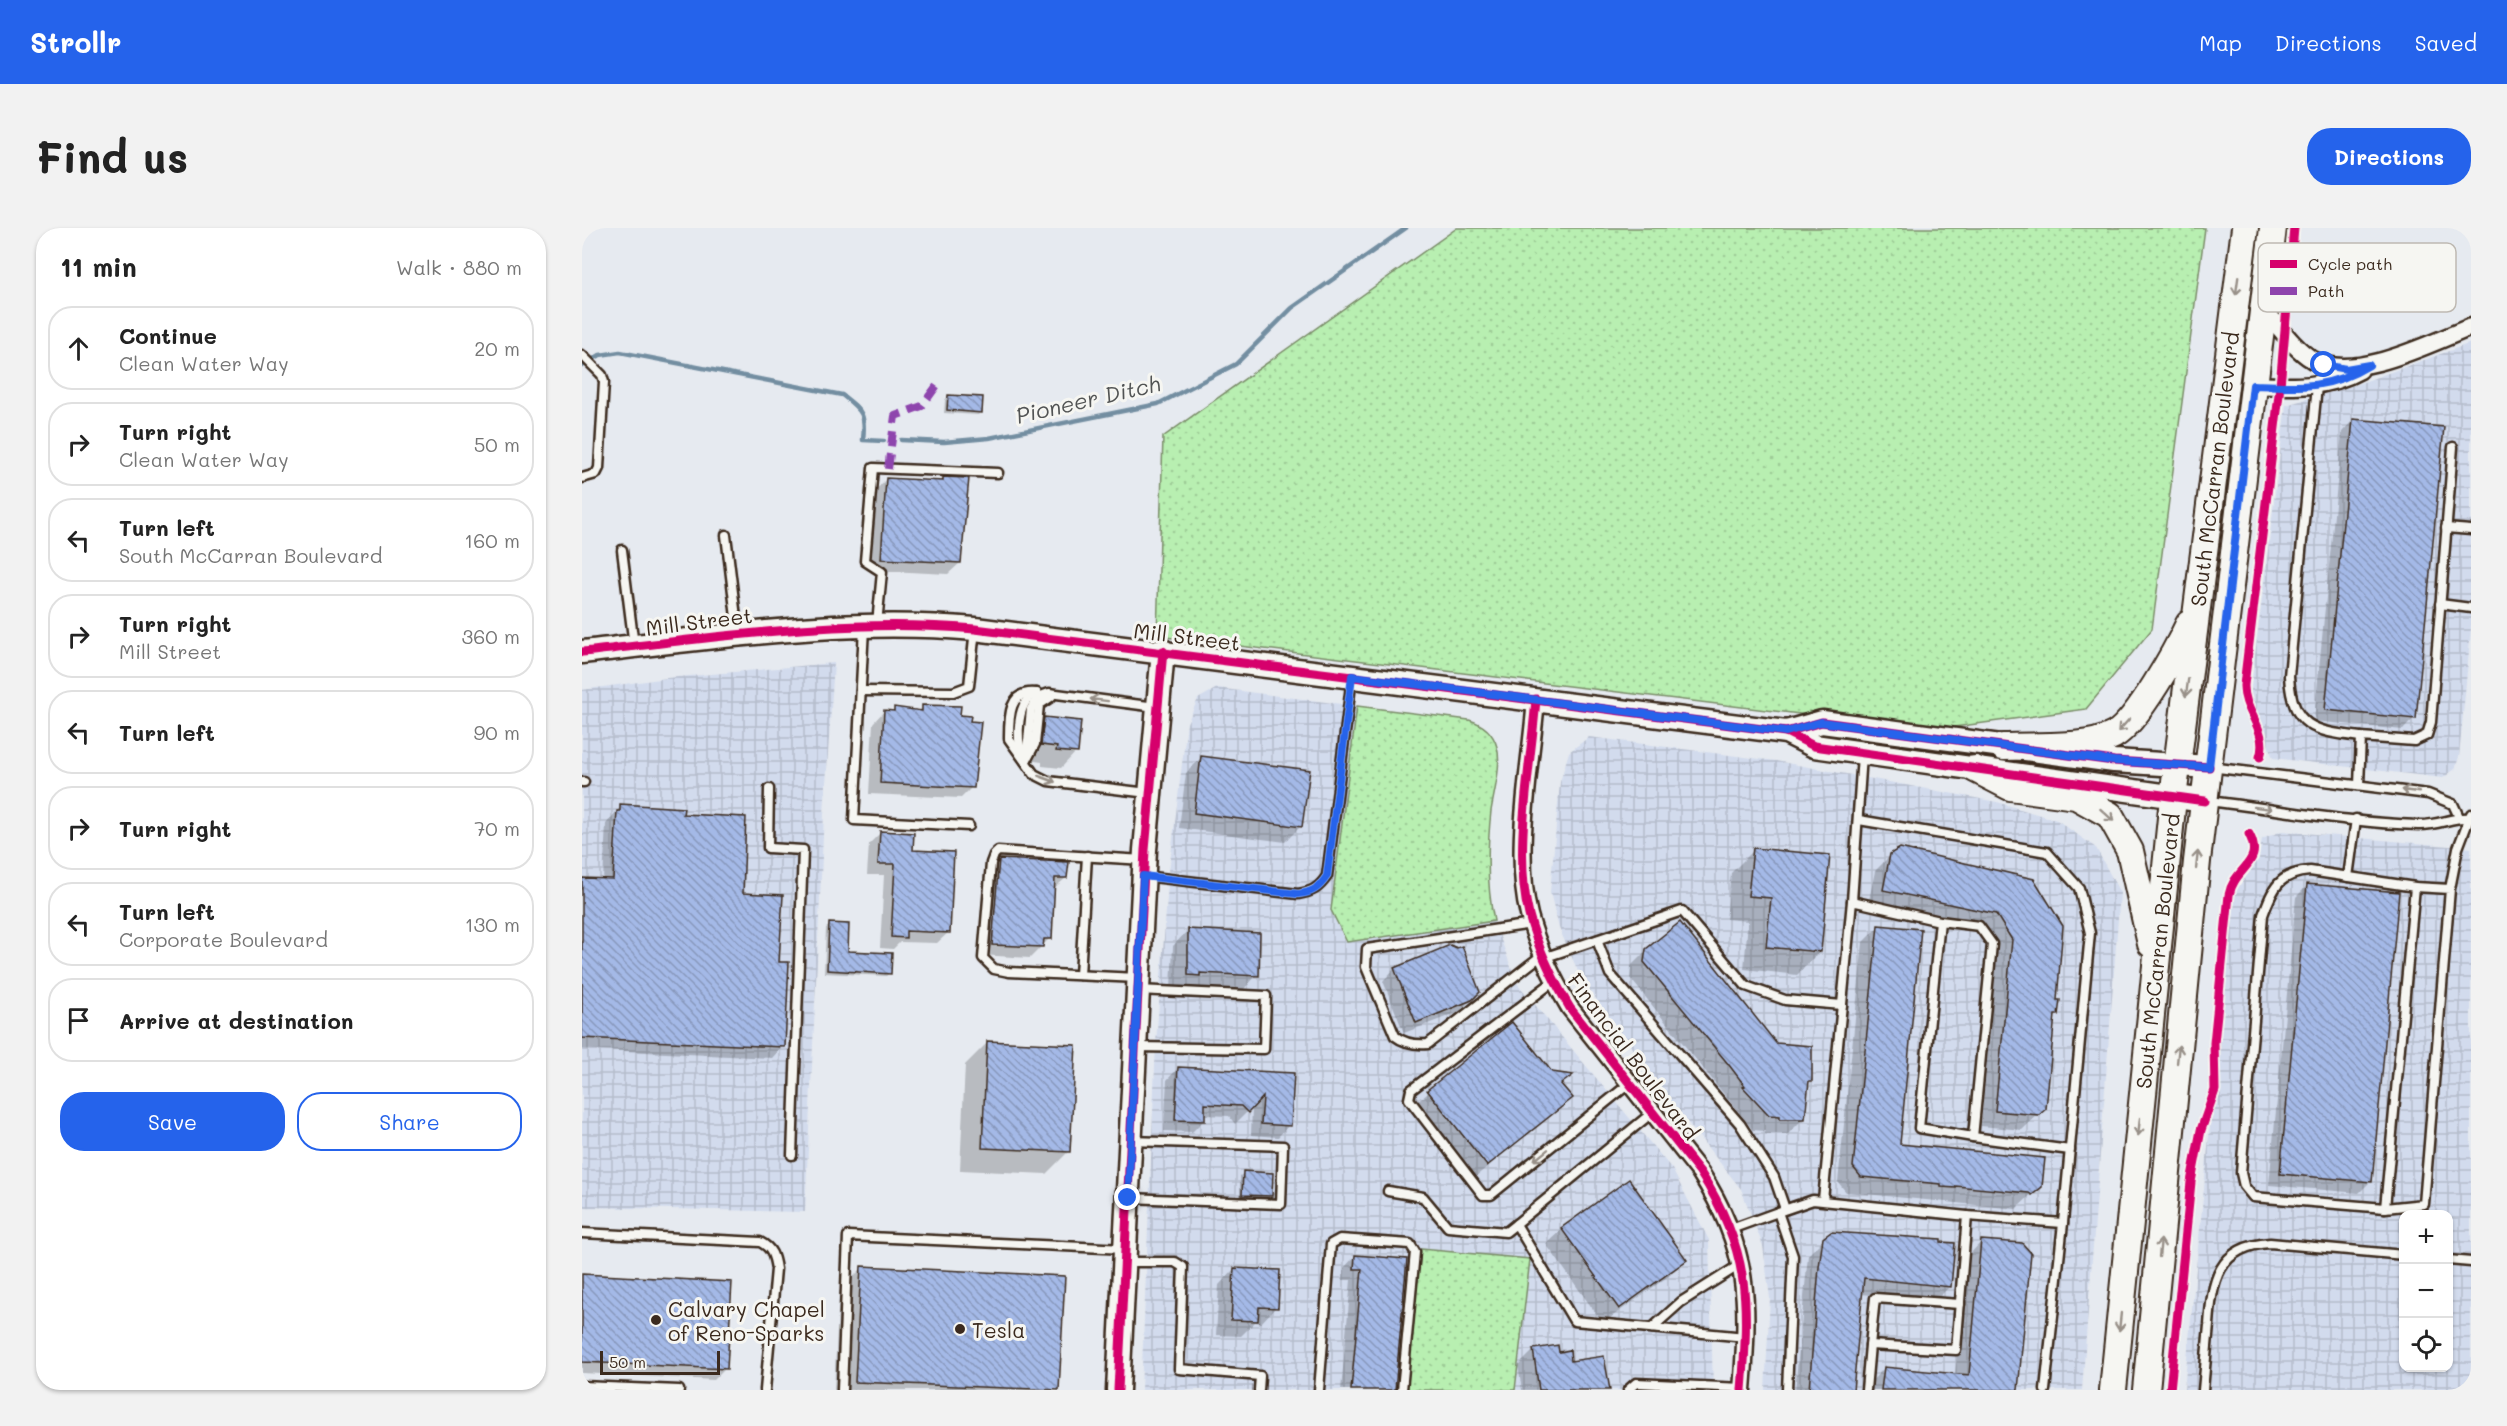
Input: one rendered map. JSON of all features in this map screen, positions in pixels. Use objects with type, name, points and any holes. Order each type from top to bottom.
[{"type":"main road","name":"South McCarran Boulevard","points":[[2113,1390],[2176,766],[2245,228]]},
{"type":"main road","name":"South McCarran Boulevard","points":[[2271,243],[2273,228]]},
{"type":"main road","name":"South McCarran Boulevard","points":[[2146,1390],[2205,801],[2261,312]]},
{"type":"main road","points":[[2003,747],[2090,743],[2115,734],[2126,724],[2162,674],[2181,641],[2198,604]]},
{"type":"main road","name":"Mill Street","points":[[582,652],[738,634],[871,624],[975,629],[1786,732],[1814,746],[1863,751],[2205,801]]},
{"type":"main road","points":[[1118,1390],[1144,868],[1162,651]]},
{"type":"main road","name":"Mill Street","points":[[1786,732],[1821,722],[2114,761],[2209,767]]},
{"type":"main road","points":[[1975,768],[2010,787],[2076,796],[2110,815],[2130,851],[2156,970]]},
{"type":"street","points":[[2266,312],[2298,348],[2314,361],[2335,368],[2358,368],[2369,365],[2471,327]]},
{"type":"street","points":[[2253,385],[2318,386],[2348,377],[2369,365]]},
{"type":"street","name":"Financial Boulevard","points":[[1536,699],[1523,850],[1524,883],[1532,924],[1554,981],[1570,1008],[1700,1172],[1731,1229],[1746,1288],[1746,1337],[1742,1389]]},
{"type":"lane","points":[[582,356],[602,375],[604,382],[598,468],[596,474],[582,478]]},
{"type":"lane","points":[[2318,386],[2289,676],[2294,709],[2310,727],[2321,732],[2414,741],[2427,735],[2431,722],[2453,447]]},
{"type":"lane","points":[[969,826],[854,820],[861,691],[882,572],[866,561],[873,468],[998,473]]},
{"type":"lane","points":[[2446,528],[2471,530]]},
{"type":"lane","points":[[726,535],[738,634]]},
{"type":"lane","points":[[621,550],[634,646]]},
{"type":"lane","points":[[2440,604],[2471,608]]},
{"type":"lane","points":[[861,691],[962,690],[969,686],[972,679],[975,629]]},
{"type":"lane","points":[[1135,1047],[1263,1049],[1266,996],[1138,984],[1080,975],[1009,972],[994,969],[983,958],[993,855],[1008,851],[1087,856],[1298,894],[1310,893],[1320,886],[1327,876],[1352,676]]},
{"type":"lane","points":[[1150,793],[1048,781],[1034,774],[1008,740],[1010,711],[1020,695],[1026,692],[1157,707]]},
{"type":"lane","points":[[1026,762],[1032,703],[1046,693]]},
{"type":"lane","points":[[1026,762],[1035,744],[1039,705],[1047,698],[1058,695]]},
{"type":"lane","points":[[2359,785],[2361,737]]},
{"type":"lane","points":[[1823,1200],[1852,901],[1863,751]]},
{"type":"lane","points":[[2209,767],[2428,794],[2453,804],[2459,817]]},
{"type":"lane","points":[[769,789],[768,848],[803,850],[792,1155]]},
{"type":"lane","points":[[2205,801],[2420,826],[2449,823],[2459,817],[2471,816],[2458,848],[2450,889],[2424,1204],[2385,1208],[2253,1197],[2244,1186],[2241,1173],[2263,915],[2272,889],[2292,872],[2310,871],[2415,887],[2450,889]]},
{"type":"lane","points":[[2348,877],[2356,819]]},
{"type":"lane","points":[[1859,820],[2047,852],[2079,888],[2090,933],[2045,1390]]},
{"type":"lane","points":[[1080,975],[1087,856]]},
{"type":"lane","points":[[2385,1208],[2415,887]]},
{"type":"lane","points":[[1852,901],[1940,921],[1979,926],[1992,944],[1973,1137]]},
{"type":"lane","points":[[1532,924],[1367,949],[1366,967],[1395,1036],[1402,1042],[1428,1044],[1543,956],[1682,911],[1746,986],[1785,1000],[1842,1005]]},
{"type":"lane","points":[[1940,921],[1919,1128],[2070,1150]]},
{"type":"lane","points":[[1596,940],[1610,974],[1740,1124],[1774,1177],[1793,1256],[1787,1390]]},
{"type":"lane","points":[[1554,981],[1411,1090],[1409,1099],[1483,1195],[1491,1195],[1630,1083]]},
{"type":"lane","points":[[1388,1191],[1423,1197],[1448,1227],[1506,1232],[1653,1112]]},
{"type":"lane","points":[[1128,1198],[1281,1204],[1283,1146],[1130,1141]]},
{"type":"lane","points":[[1731,1229],[1813,1200],[2063,1224]]},
{"type":"lane","points":[[1870,1345],[1956,1350],[1967,1216]]},
{"type":"lane","points":[[1516,1224],[1574,1321],[1746,1337]]},
{"type":"lane","points":[[582,1233],[760,1242],[768,1246],[773,1254],[776,1269],[765,1390]]},
{"type":"lane","points":[[842,1390],[848,1236],[1125,1255],[1175,1262],[1183,1267],[1179,1369],[1260,1376],[1259,1390]]},
{"type":"lane","points":[[1319,1390],[1331,1244],[1340,1239],[1410,1244],[1415,1251],[1402,1390]]},
{"type":"lane","points":[[2203,1390],[2212,1285],[2223,1265],[2240,1251],[2270,1243],[2399,1256]]},
{"type":"lane","points":[[2453,1260],[2471,1262]]},
{"type":"lane","points":[[1652,1328],[1681,1302],[1741,1264]]},
{"type":"lane","points":[[1866,1390],[1875,1298],[1959,1304]]},
{"type":"lane","points":[[1628,1390],[1636,1383],[1742,1389]]},
{"type":"lane","points":[[582,1386],[679,1390]]},
{"type":"shaded area","points":[[2471,343],[2471,629],[2459,757],[2455,769],[2443,778],[2273,758],[2250,696],[2286,405],[2355,385]]},
{"type":"shaded area","points":[[834,663],[824,814],[805,1212],[582,1207],[582,690],[667,678]]},
{"type":"shaded area","points":[[1217,688],[1357,706],[1331,910],[1346,942],[1494,921],[1517,983],[1672,1169],[1709,1240],[1713,1390],[1141,1390],[1156,1043],[1169,871],[1187,723],[1198,699]]},
{"type":"shaded area","points":[[1589,737],[1776,761],[1997,802],[2057,820],[2096,848],[2120,893],[2082,1390],[1765,1390],[1770,1298],[1763,1246],[1741,1189],[1672,1103],[1581,978],[1559,928],[1550,892],[1560,782],[1569,752]]},
{"type":"shaded area","points":[[2282,831],[2471,848],[2471,1390],[2184,1390],[2233,895],[2259,859],[2262,839]]},
{"type":"green space","points":[[1457,228],[2205,228],[2152,629],[2086,709],[1932,730],[1157,636],[1163,437]]},
{"type":"green space","points":[[1357,706],[1469,720],[1483,726],[1493,737],[1499,762],[1491,811],[1488,866],[1494,921],[1347,942],[1331,910]]},
{"type":"green space","points":[[1421,1249],[1530,1259],[1515,1390],[1406,1390]]},
{"type":"building","points":[[948,395],[983,397],[982,413],[947,410]]},
{"type":"building","points":[[2353,419],[2444,427],[2416,719],[2325,710]]},
{"type":"building","points":[[943,477],[969,478],[961,563],[881,559],[886,478],[943,481]]},
{"type":"building","points":[[922,705],[961,706],[960,715],[971,716],[970,721],[981,722],[974,788],[880,783],[884,710],[894,711],[894,707],[922,711]]},
{"type":"building","points":[[1044,717],[1081,721],[1078,753],[1056,751],[1057,747],[1041,745]]},
{"type":"building","points":[[1201,756],[1310,770],[1302,827],[1194,813]]},
{"type":"building","points":[[620,804],[684,808],[683,814],[746,817],[743,893],[783,895],[779,962],[789,962],[785,1047],[582,1038],[582,878],[613,879],[617,811],[620,811]]},
{"type":"building","points":[[880,831],[914,833],[913,850],[954,852],[950,933],[906,931],[906,938],[891,937],[895,864],[878,864]]},
{"type":"building","points":[[1753,848],[1830,855],[1821,952],[1766,947],[1771,898],[1748,896]]},
{"type":"building","points":[[1900,848],[2034,879],[2063,926],[2057,1000],[2060,1000],[2058,1015],[2055,1015],[2046,1109],[2039,1115],[1995,1111],[2012,940],[1996,914],[1883,890],[1890,854]]},
{"type":"building","points":[[999,859],[1069,862],[1067,878],[1055,878],[1052,939],[1044,939],[1043,947],[992,945]]},
{"type":"building","points":[[2307,884],[2399,892],[2372,1182],[2280,1174]]},
{"type":"building","points":[[1680,922],[1776,1043],[1812,1046],[1812,1081],[1809,1081],[1805,1119],[1780,1119],[1780,1116],[1769,1115],[1743,1087],[1745,1086],[1729,1065],[1644,962],[1646,949]]},
{"type":"building","points":[[829,923],[849,924],[848,951],[892,953],[891,974],[827,970]]},
{"type":"building","points":[[1878,925],[1921,929],[1900,1144],[2045,1158],[2042,1187],[2032,1195],[1861,1177],[1853,1167]]},
{"type":"building","points":[[1188,929],[1260,933],[1259,976],[1200,973],[1200,976],[1188,975]]},
{"type":"building","points":[[1450,945],[1457,948],[1462,946],[1480,992],[1472,1000],[1416,1023],[1394,968]]},
{"type":"building","points":[[1512,1022],[1552,1072],[1573,1075],[1561,1084],[1573,1098],[1487,1166],[1427,1090]]},
{"type":"building","points":[[987,1041],[1076,1045],[1070,1152],[982,1148]]},
{"type":"building","points":[[1178,1067],[1294,1073],[1291,1126],[1261,1124],[1263,1097],[1248,1113],[1241,1106],[1205,1104],[1205,1121],[1175,1120]]},
{"type":"building","points":[[1243,1171],[1273,1173],[1272,1196],[1242,1195]]},
{"type":"building","points":[[1629,1179],[1687,1260],[1619,1309],[1561,1228]]},
{"type":"building","points":[[1831,1232],[1941,1239],[1941,1242],[1955,1243],[1951,1287],[1864,1278],[1853,1390],[1809,1390],[1823,1238]]},
{"type":"building","points":[[1981,1240],[2022,1243],[2031,1253],[2018,1390],[1881,1390],[1884,1367],[1969,1375]]},
{"type":"building","points":[[1355,1255],[1407,1259],[1395,1390],[1351,1390],[1362,1269],[1354,1269]]},
{"type":"building","name":"Tesla","points":[[861,1266],[1065,1276],[1059,1390],[855,1382]]},
{"type":"building","points":[[1234,1268],[1280,1270],[1278,1308],[1259,1307],[1258,1321],[1231,1320]]},
{"type":"building","name":"Calvary Chapel of Reno-Sparks","points":[[582,1274],[732,1282],[727,1369],[582,1362]]},
{"type":"building","points":[[1558,1345],[1559,1352],[1570,1350],[1571,1361],[1604,1356],[1610,1390],[1539,1390],[1533,1349]]},
{"type":"waterway","name":"Pioneer Ditch","points":[[901,440],[944,442],[989,438],[1158,404],[1236,364],[1292,308],[1406,228]]},
{"type":"waterway","name":"Pioneer Ditch","points":[[582,366],[600,355],[620,352],[842,395],[861,413],[864,424],[863,440],[884,441]]},
{"type":"marked path","points":[[888,469],[895,416],[922,406],[938,384]]},
{"type":"cycle path","points":[[2293,243],[2294,228]]},
{"type":"cycle path","points":[[2260,757],[2261,738],[2247,704],[2244,685],[2280,386],[2287,312]]},
{"type":"cycle path","points":[[582,652],[729,635],[827,627],[926,626],[975,629],[1786,732],[1814,746],[2205,801]]},
{"type":"cycle path","points":[[1118,1390],[1145,850],[1163,651]]},
{"type":"cycle path","points":[[1536,699],[1523,836],[1523,864],[1529,915],[1546,963],[1570,1008],[1700,1172],[1729,1226],[1737,1252],[1745,1302],[1742,1390]]},
{"type":"cycle path","points":[[1786,732],[1822,722],[2114,761],[2209,767]]},
{"type":"cycle path","points":[[2170,1390],[2191,1182],[2201,1130],[2215,1090],[2214,1043],[2229,895],[2236,878],[2251,859],[2253,844],[2249,834]]},
{"type":"place","name":"Calvary Chapel of Reno-Sparks","points":[[656,1320]]},
{"type":"place","name":"Tesla","points":[[960,1329]]},
{"type":"route","points":[[1128,1198],[1143,876],[1298,894],[1310,893],[1320,886],[1327,876],[1352,676],[1786,732],[1821,722],[2114,761],[2209,767],[2253,385],[2311,387],[2324,385],[2348,377],[2369,365],[2346,369],[2324,365]]}]
